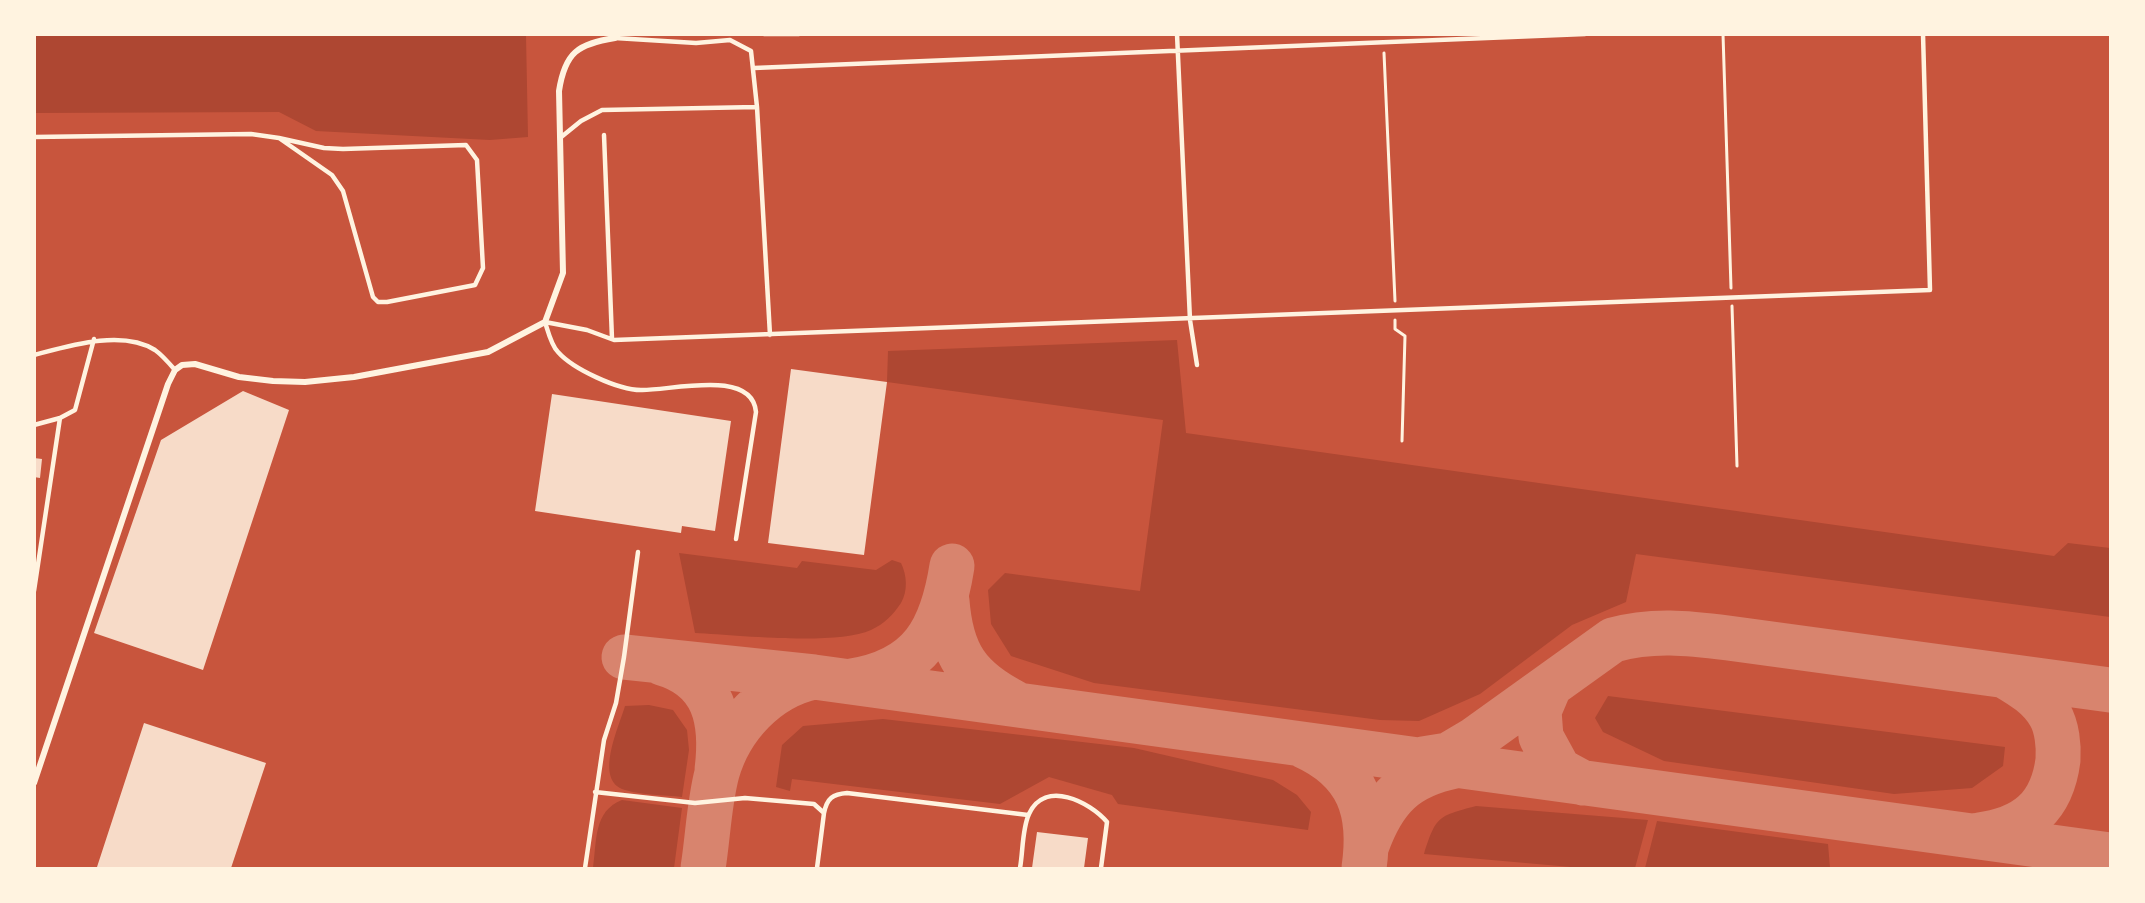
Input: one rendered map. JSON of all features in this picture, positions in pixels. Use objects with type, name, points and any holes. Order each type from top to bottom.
[{"type":"street","points":[[34,783],[175,369],[182,365],[195,364],[239,376],[273,381],[305,382],[354,377],[488,352],[545,322],[563,273],[559,91],[568,60],[577,49],[592,42],[615,38]]},
{"type":"lane","points":[[615,38],[629,34]]},
{"type":"lane","points":[[764,34],[799,34]]},
{"type":"lane","points":[[1177,34],[1190,320],[1197,365]]},
{"type":"lane","points":[[754,68],[1585,34]]},
{"type":"lane","points":[[545,322],[587,330],[612,339],[1190,320],[1932,288],[1923,34]]},
{"type":"lane","points":[[615,38],[696,43],[730,40],[751,51],[757,106],[770,335]]},
{"type":"lane","points":[[560,138],[580,121],[602,110],[757,106]]},
{"type":"lane","points":[[34,137],[251,134],[279,138],[324,148],[343,149],[466,145],[477,160],[479,177],[483,268],[480,279],[475,285],[378,302],[374,297],[343,191],[332,175],[279,138]]},
{"type":"lane","points":[[604,135],[612,339]]},
{"type":"lane","points":[[545,322],[557,351],[598,378],[616,385],[640,390],[695,385],[723,386],[750,395],[755,402],[756,412],[736,539]]},
{"type":"lane","points":[[34,425],[75,411],[94,339]]},
{"type":"lane","points":[[34,355],[94,339],[135,343],[154,349],[175,369]]},
{"type":"lane","points":[[34,591],[60,418]]},
{"type":"lane","points":[[585,868],[604,740],[616,703],[624,657],[638,552]]},
{"type":"lane","points":[[595,792],[695,803],[746,798],[814,804],[824,813]]},
{"type":"lane","points":[[817,868],[826,802],[835,794],[847,793],[1028,815]]},
{"type":"lane","points":[[1020,868],[1028,815],[1044,799],[1059,796],[1081,800],[1098,812],[1107,822],[1101,868]]},
{"type":"path","points":[[1723,34],[1737,466]]},
{"type":"path","points":[[1383,42],[1395,329],[1405,336],[1402,441]]},
{"type":"shaded area","points":[[34,35],[526,35],[528,137],[490,140],[316,131],[279,112],[35,113]]},
{"type":"shaded area","points":[[1177,340],[1186,433],[2054,556],[2068,543],[2110,548],[2110,617],[1636,554],[1626,602],[1572,625],[1480,694],[1419,721],[1380,720],[1094,683],[1011,656],[991,624],[988,590],[1005,573],[1140,591],[1163,420],[887,382],[888,351]]},
{"type":"shaded area","points":[[679,553],[797,568],[802,561],[876,570],[892,560],[901,563],[905,573],[906,588],[901,603],[888,619],[871,630],[855,635],[811,639],[695,633]]},
{"type":"shaded area","points":[[1608,696],[2005,747],[2003,766],[1972,788],[1894,794],[1664,761],[1603,732],[1595,718]]},
{"type":"shaded area","points":[[649,705],[673,710],[687,730],[689,750],[682,797],[625,790],[616,785],[611,776],[609,765],[611,752],[625,706]]},
{"type":"shaded area","points":[[883,719],[1134,748],[1273,780],[1297,795],[1311,812],[1308,830],[1118,804],[1112,795],[1049,777],[1000,804],[792,779],[790,791],[776,787],[782,745],[803,726]]},
{"type":"shaded area","points":[[622,800],[682,808],[674,868],[593,868],[596,838],[601,819],[613,805]]},
{"type":"shaded area","points":[[1476,806],[1648,820],[1635,868],[1582,868],[1424,854],[1432,832],[1440,820],[1454,812]]},
{"type":"shaded area","points":[[1657,821],[1828,844],[1830,868],[1645,868]]},
{"type":"building","points":[[791,369],[887,382],[864,555],[768,543]]},
{"type":"building","points":[[243,391],[289,410],[203,670],[94,633],[161,440]]},
{"type":"building","points":[[552,394],[731,421],[715,531],[682,526],[681,533],[535,511]]},
{"type":"building","points":[[34,458],[42,459],[40,478],[34,477]]},
{"type":"building","points":[[144,723],[266,763],[231,868],[97,867]]},
{"type":"building","points":[[1037,832],[1088,838],[1084,868],[1032,868]]},
{"type":"taxiway","points":[[852,681],[876,676],[895,667],[911,657],[924,643],[934,628],[942,609],[952,566]]},
{"type":"taxiway","points":[[947,601],[953,636],[965,663],[985,684],[1015,703]]},
{"type":"taxiway","points":[[1423,759],[1448,755],[1475,739],[1613,640],[1642,634],[1713,636],[2110,690]]},
{"type":"taxiway","points":[[624,657],[814,677],[2110,855]]},
{"type":"taxiway","points":[[662,663],[694,679],[712,704],[718,735],[717,770]]},
{"type":"taxiway","points":[[1979,835],[2010,827],[2034,813],[2050,791],[2058,760],[2057,737],[2050,715],[2036,697],[2005,676]]},
{"type":"taxiway","points":[[703,868],[714,784],[731,740],[741,725],[766,700],[797,682],[814,677]]},
{"type":"taxiway","points":[[1550,685],[1539,711],[1541,737],[1559,770],[1583,783]]},
{"type":"taxiway","points":[[1304,746],[1323,756],[1338,768],[1358,795],[1366,829],[1364,868]]},
{"type":"taxiway","points":[[1367,845],[1381,814],[1399,792],[1423,776],[1455,766]]}]
